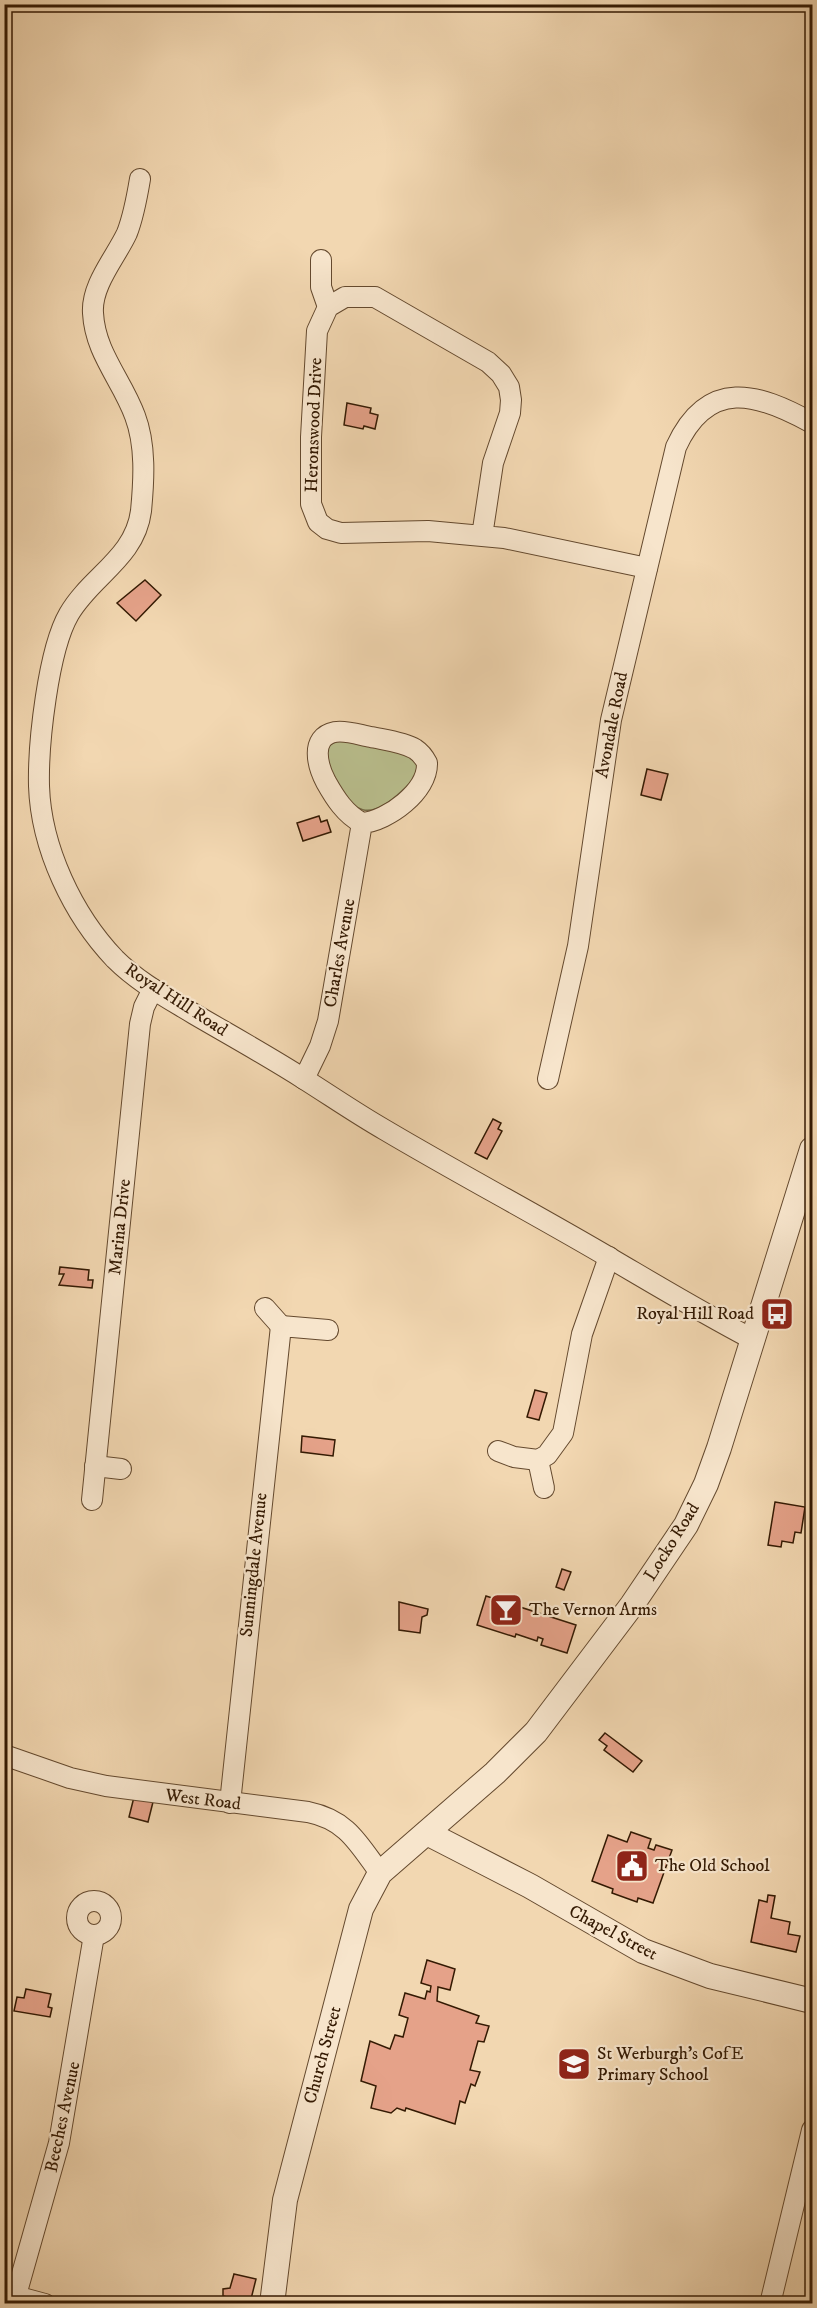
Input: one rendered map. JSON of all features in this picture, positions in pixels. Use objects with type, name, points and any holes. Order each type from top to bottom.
[{"type":"street","name":"Royal Hill Road","points":[[140,178],[140,215],[98,289],[93,308],[95,328],[105,358],[130,404],[140,432],[142,463],[140,517],[134,535],[121,557],[82,597],[61,631],[48,689],[39,785],[45,827],[52,852],[77,908],[112,955],[153,989],[304,1079],[380,1128],[609,1257],[683,1303],[754,1340]]},
{"type":"street","points":[[321,260],[321,287],[328,307],[345,297],[375,297],[488,362],[501,374],[509,387],[511,406],[493,463],[482,536]]},
{"type":"street","name":"Heronswood Drive","points":[[328,307],[317,331],[311,437],[311,504],[318,522],[327,529],[349,533],[428,531],[533,543],[647,568]]},
{"type":"street","name":"Avondale Road","points":[[548,1079],[578,946],[611,720],[673,456],[681,437],[698,414],[713,404],[728,399],[763,399],[813,423]]},
{"type":"street","points":[[332,732],[344,732],[409,746],[421,753],[427,763],[424,780],[414,794],[380,818],[362,823],[350,816],[335,797],[319,766],[317,750],[322,741],[332,732]]},
{"type":"street","name":"Charles Avenue","points":[[304,1079],[320,1046],[328,1022],[362,823]]},
{"type":"street","name":"Marina Drive","points":[[92,1500],[140,1024],[144,1007],[153,989]]},
{"type":"street","name":"Locko Road","points":[[427,1833],[495,1773],[536,1732],[675,1542],[706,1484],[754,1340],[813,1149]]},
{"type":"street","points":[[498,1451],[514,1457],[538,1460],[552,1448],[566,1428],[572,1378],[582,1334],[609,1257]]},
{"type":"street","points":[[265,1308],[281,1326],[328,1330]]},
{"type":"street","name":"Sunningdale Avenue","points":[[230,1803],[281,1326]]},
{"type":"street","points":[[538,1460],[544,1488]]},
{"type":"street","points":[[95,1466],[121,1469]]},
{"type":"street","name":"West Road","points":[[4,1755],[70,1778],[106,1786],[308,1812],[330,1818],[348,1830],[380,1873]]},
{"type":"street","name":"Church Street","points":[[272,2304],[285,2200],[361,1909],[380,1873],[427,1833]]},
{"type":"street","name":"Chapel Street","points":[[427,1833],[643,1951],[710,1976],[813,2001]]},
{"type":"street","name":"Beeches Avenue","points":[[10,2294],[59,2143],[94,1935]]},
{"type":"street","points":[[770,2304],[813,2130]]},
{"type":"street","points":[[10,2294],[45,2304]]},
{"type":"green space","points":[[338,740],[398,749],[418,761],[418,775],[386,804],[373,810],[363,810],[353,804],[344,794],[324,756],[330,745]]},
{"type":"building","points":[[347,403],[371,408],[370,413],[378,415],[375,429],[344,425]]},
{"type":"building","points":[[145,580],[161,595],[136,621],[117,603]]},
{"type":"building","points":[[647,769],[668,774],[661,800],[641,795]]},
{"type":"building","points":[[319,816],[321,822],[327,820],[331,832],[303,841],[297,823]]},
{"type":"building","points":[[493,1119],[501,1123],[498,1129],[502,1131],[487,1159],[475,1153]]},
{"type":"building","points":[[60,1267],[89,1270],[88,1280],[93,1280],[92,1288],[59,1285],[64,1274],[59,1274]]},
{"type":"building","points":[[535,1390],[547,1393],[539,1420],[527,1417]]},
{"type":"building","points":[[302,1436],[335,1440],[333,1456],[301,1452]]},
{"type":"building","points":[[775,1502],[805,1507],[801,1533],[795,1532],[793,1543],[782,1541],[781,1547],[768,1545]]},
{"type":"building","points":[[562,1569],[571,1572],[564,1590],[556,1587]]},
{"type":"building","name":"The Vernon Arms","points":[[486,1596],[576,1625],[567,1653],[541,1645],[543,1639],[538,1637],[537,1641],[516,1634],[515,1637],[477,1625]]},
{"type":"building","points":[[399,1602],[428,1609],[427,1615],[422,1617],[420,1633],[399,1630]]},
{"type":"building","points":[[605,1733],[642,1761],[633,1772],[604,1750],[607,1746],[599,1740]]},
{"type":"building","points":[[134,1797],[153,1802],[148,1822],[129,1817]]},
{"type":"building","name":"The Old School","points":[[631,1832],[651,1839],[648,1848],[654,1850],[656,1845],[672,1850],[653,1903],[638,1898],[637,1902],[612,1893],[613,1889],[592,1881],[608,1835],[627,1842]]},
{"type":"building","points":[[768,1895],[775,1896],[771,1918],[790,1922],[788,1934],[800,1936],[796,1952],[751,1942],[759,1900],[767,1902]]},
{"type":"building","points":[[427,1960],[455,1969],[450,1990],[438,1987],[437,2001],[479,2016],[476,2023],[489,2026],[484,2042],[478,2041],[470,2070],[480,2072],[475,2086],[471,2084],[465,2103],[460,2101],[455,2124],[406,2108],[405,2111],[397,2108],[391,2113],[371,2108],[376,2086],[361,2081],[370,2041],[390,2049],[395,2035],[403,2037],[408,2018],[399,2015],[405,1993],[425,1999],[427,1991],[430,1992],[431,1986],[421,1983]]},
{"type":"building","points":[[26,1989],[51,1994],[48,2007],[52,2008],[50,2017],[14,2011],[17,1997],[24,1998]]},
{"type":"building","points":[[234,2274],[256,2279],[250,2303],[223,2296],[223,2289],[230,2288]]},
{"type":"place","name":"Royal Hill Road","points":[[777,1314]]},
{"type":"place","name":"The Vernon Arms","points":[[506,1610]]},
{"type":"place","name":"The Old School","points":[[632,1866]]},
{"type":"place","name":"St Werburgh's CofE Primary School","points":[[574,2064]]}]
